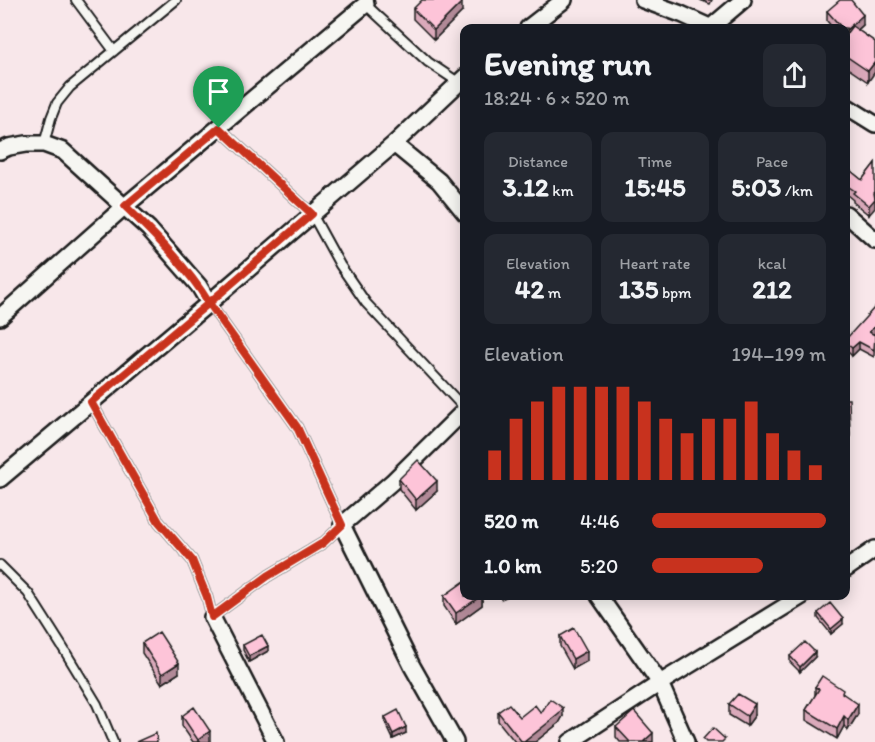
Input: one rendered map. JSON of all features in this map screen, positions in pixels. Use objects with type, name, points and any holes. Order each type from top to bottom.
[{"type":"street","points":[[533,24],[564,0]]},
{"type":"street","points":[[643,0],[702,24]]},
{"type":"street","points":[[716,24],[743,0]]},
{"type":"street","points":[[0,317],[125,206],[219,128],[363,2]]},
{"type":"street","points":[[0,479],[209,303],[393,144],[460,82]]},
{"type":"street","points":[[850,108],[875,124]]},
{"type":"street","points":[[0,152],[9,147],[26,144],[44,144],[63,151],[149,229],[199,286],[209,303]]},
{"type":"street","points":[[393,144],[439,181],[460,207]]},
{"type":"street","points":[[850,218],[875,240]]},
{"type":"street","points":[[455,742],[412,666],[342,525],[392,482],[460,415]]},
{"type":"street","points":[[850,565],[875,549]]},
{"type":"street","points":[[602,600],[660,683],[686,742]]},
{"type":"street","points":[[570,742],[660,683],[795,600]]},
{"type":"street","points":[[212,617],[271,740]]},
{"type":"lane","points":[[76,0],[114,51]]},
{"type":"lane","points":[[44,144],[57,103],[70,87],[176,0]]},
{"type":"lane","points":[[363,2],[428,62],[460,79]]},
{"type":"lane","points":[[219,128],[312,214],[340,266],[366,303],[460,405]]},
{"type":"lane","points":[[91,402],[159,522],[192,560],[207,597],[212,617],[268,576],[323,543],[342,525],[297,427],[209,303]]},
{"type":"lane","points":[[0,565],[28,593],[98,705],[113,742]]},
{"type":"building","points":[[422,0],[460,0],[462,2],[434,30],[413,9]]},
{"type":"building","points":[[840,0],[851,0],[863,15],[850,26],[850,24],[838,24],[827,11]]},
{"type":"building","points":[[852,26],[875,42],[875,62],[868,71],[850,59],[850,29]]},
{"type":"building","points":[[875,163],[875,199],[869,206],[850,188],[850,170],[862,180]]},
{"type":"building","points":[[875,307],[875,326],[869,332],[875,335],[874,350],[859,342],[852,348],[850,335]]},
{"type":"building","points":[[418,460],[437,481],[416,500],[399,479]]},
{"type":"building","points":[[460,585],[460,600],[475,600],[456,613],[444,596]]},
{"type":"building","points":[[830,603],[843,619],[831,629],[818,613]]},
{"type":"building","points":[[574,628],[587,651],[573,659],[560,636]]},
{"type":"building","points":[[159,632],[179,663],[162,674],[142,643]]},
{"type":"building","points":[[262,635],[268,646],[249,656],[243,645]]},
{"type":"building","points":[[805,642],[815,652],[800,667],[790,656]]},
{"type":"building","points":[[822,676],[843,690],[842,693],[858,704],[848,720],[844,716],[837,729],[806,710],[819,689],[815,687]]},
{"type":"building","points":[[738,694],[755,704],[747,716],[729,704]]},
{"type":"building","points":[[550,699],[563,708],[559,714],[524,742],[498,712],[509,704],[520,717],[535,705],[541,713]]},
{"type":"building","points":[[194,707],[210,731],[198,740],[182,716]]},
{"type":"building","points":[[398,710],[406,727],[393,734],[385,717]]},
{"type":"building","points":[[634,711],[653,733],[643,742],[630,742],[616,727]]},
{"type":"building","points":[[713,728],[725,739],[722,742],[706,742],[703,739]]},
{"type":"building","points":[[156,733],[157,742],[136,742]]},
{"type":"route","points":[[219,128],[125,206],[149,229],[199,286],[209,303],[91,402],[159,522],[192,560],[207,597],[212,617],[268,576],[323,543],[342,525],[297,427],[209,303],[312,214],[219,128]]}]
